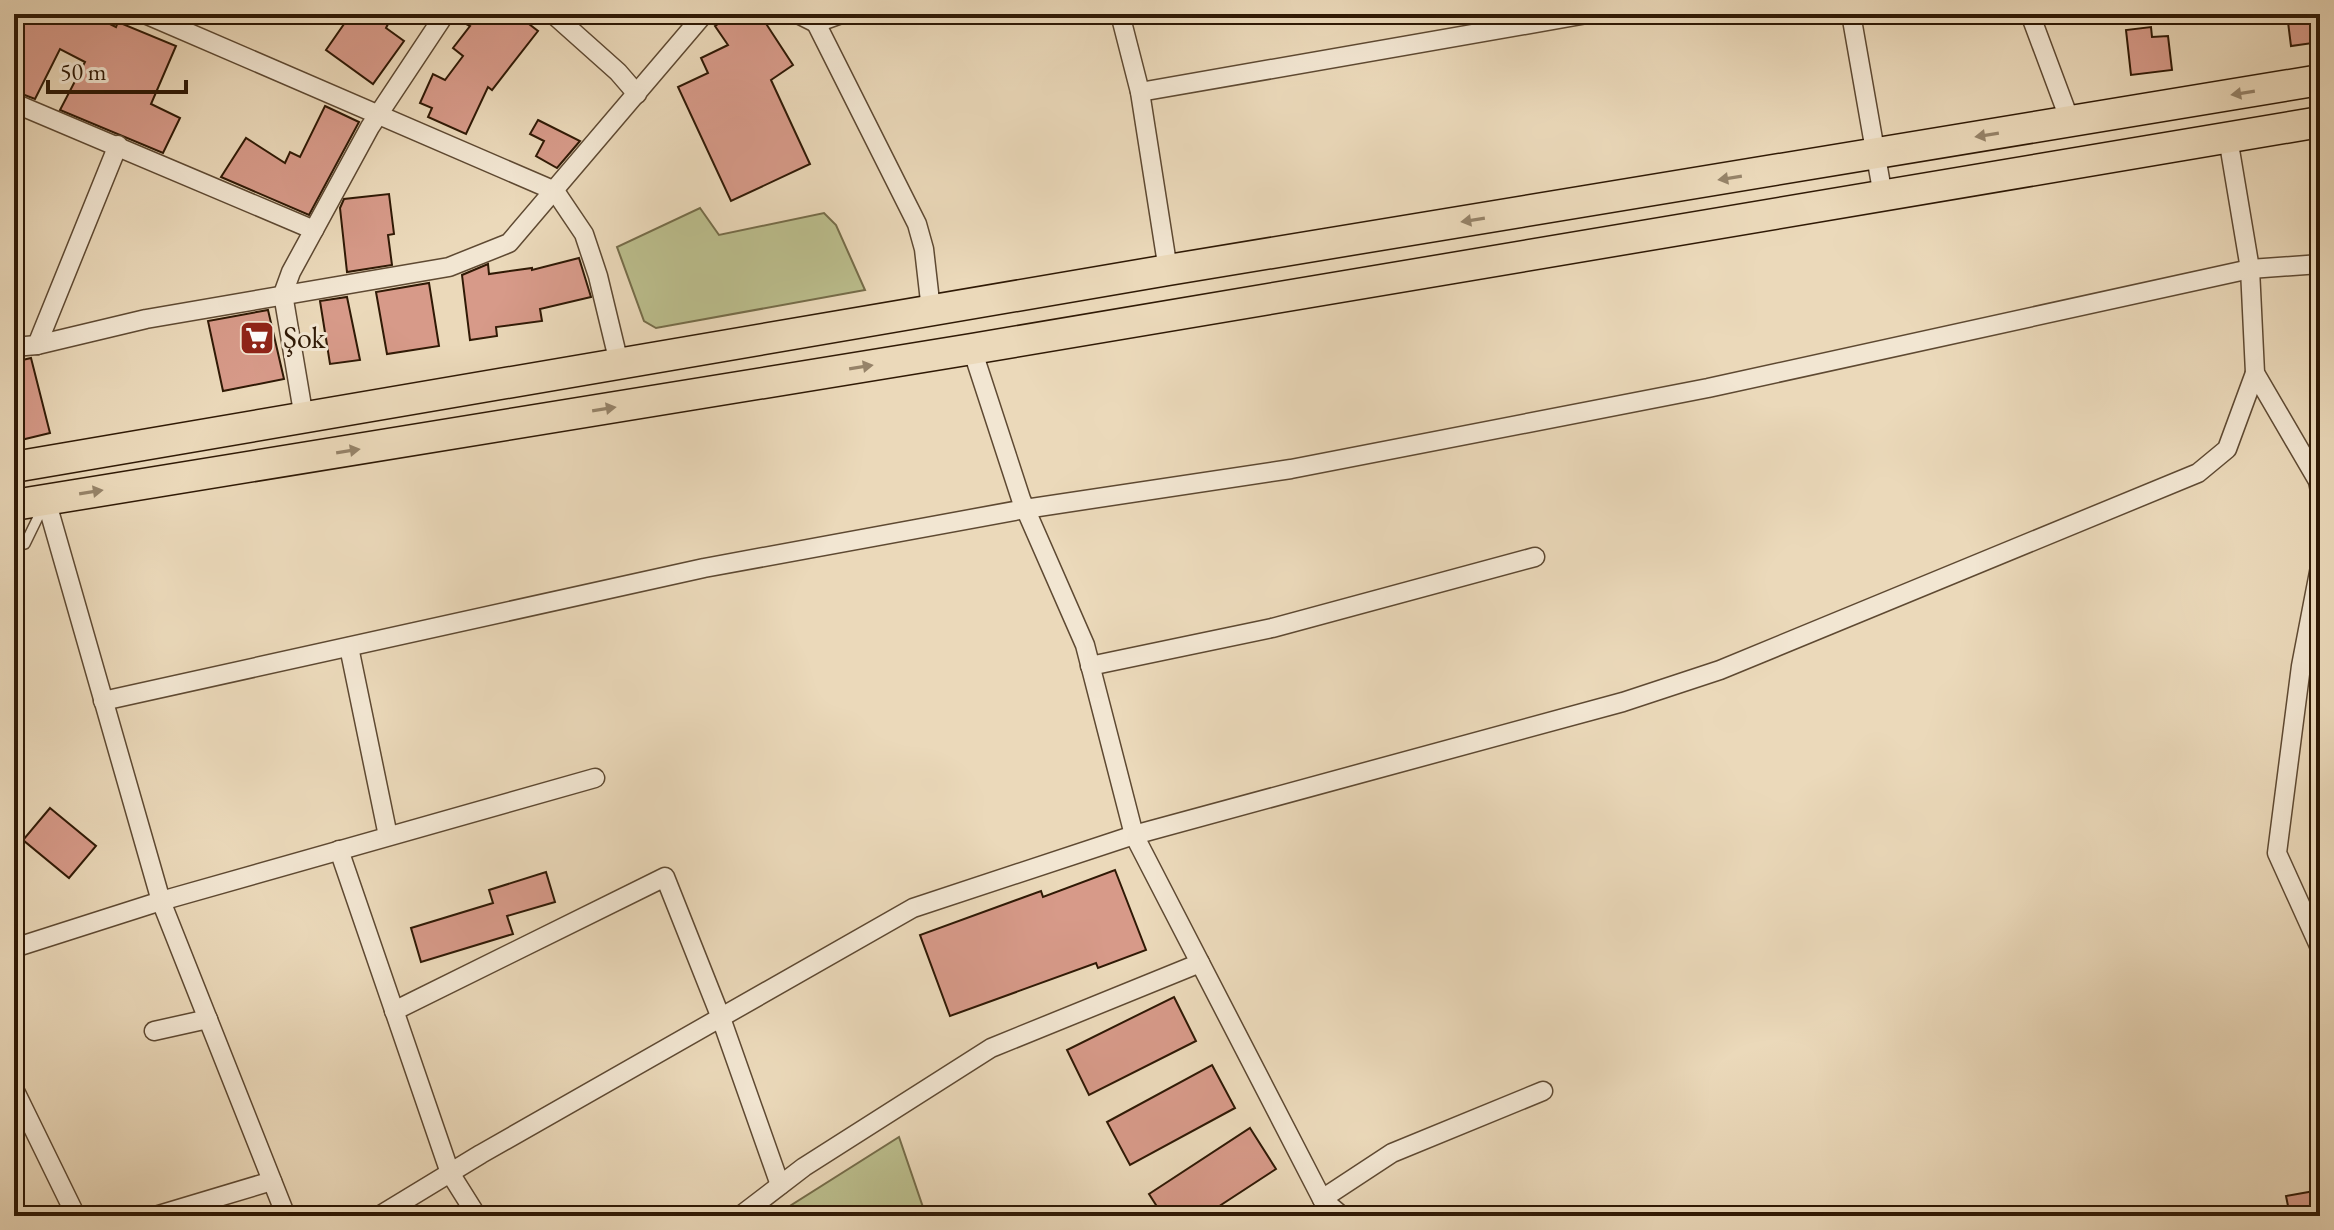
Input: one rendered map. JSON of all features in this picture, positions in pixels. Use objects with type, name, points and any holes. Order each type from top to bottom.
[{"type":"highway","points":[[14,467],[1168,270],[2320,80]]},
{"type":"highway","points":[[14,505],[972,349],[2320,122]]},
{"type":"street","points":[[145,14],[555,191],[584,234],[598,276],[619,363]]},
{"type":"street","points":[[304,418],[283,294],[291,272],[378,114],[445,14]]},
{"type":"street","points":[[553,14],[618,72],[637,94]]},
{"type":"street","points":[[14,347],[37,345],[146,319],[449,267],[509,243],[704,14]]},
{"type":"street","points":[[798,14],[816,23],[917,224],[924,249],[931,310]]},
{"type":"street","points":[[816,23],[841,14]]},
{"type":"street","points":[[1120,14],[1140,92],[1168,270]]},
{"type":"street","points":[[1140,92],[1587,14]]},
{"type":"street","points":[[1851,14],[1883,196]]},
{"type":"street","points":[[2030,14],[2070,121]]},
{"type":"street","points":[[14,103],[314,230]]},
{"type":"street","points":[[379,1216],[913,908],[1134,835],[1623,702],[1720,670],[2198,473],[2227,449],[2255,373],[2250,269],[2228,138]]},
{"type":"street","points":[[37,345],[118,145]]},
{"type":"street","points":[[103,701],[704,568],[1025,509],[1291,469],[1708,388],[2250,269],[2320,264]]},
{"type":"street","points":[[972,349],[1025,509],[1085,645],[1134,835],[1322,1199],[1342,1216]]},
{"type":"street","points":[[2255,373],[2318,481],[2320,491]]},
{"type":"street","points":[[46,500],[161,901],[286,1216]]},
{"type":"street","points":[[1090,666],[1272,628],[1535,557]]},
{"type":"street","points":[[2320,567],[2301,666],[2277,853],[2320,948]]},
{"type":"street","points":[[349,647],[388,836]]},
{"type":"street","points":[[14,948],[161,901],[595,778]]},
{"type":"street","points":[[339,850],[450,1173],[477,1216]]},
{"type":"street","points":[[394,1011],[665,877],[721,1018],[780,1185]]},
{"type":"street","points":[[740,1216],[780,1185],[991,1048],[1200,963]]},
{"type":"street","points":[[154,1031],[208,1019]]},
{"type":"street","points":[[14,1089],[76,1216]]},
{"type":"street","points":[[1322,1199],[1392,1153],[1543,1091]]},
{"type":"street","points":[[155,1216],[272,1181]]},
{"type":"lane","points":[[14,547],[25,544],[46,500]]},
{"type":"green space","points":[[700,208],[719,235],[824,213],[836,225],[865,290],[656,328],[644,321],[617,247]]},
{"type":"green space","points":[[899,1137],[926,1216],[774,1216]]},
{"type":"building","points":[[28,14],[90,14],[116,27],[118,22],[176,46],[151,104],[180,118],[163,153],[60,110],[85,62],[60,49],[35,99],[14,91],[14,43]]},
{"type":"building","points":[[351,14],[374,14],[404,41],[373,84],[326,50]]},
{"type":"building","points":[[474,14],[516,14],[538,31],[492,90],[488,87],[466,134],[428,117],[432,108],[420,103],[433,74],[445,80],[463,56],[453,48],[470,26],[466,24]]},
{"type":"building","points":[[734,14],[747,14],[752,22],[761,16],[793,65],[771,80],[810,164],[731,201],[678,87],[708,73],[701,58],[728,45],[715,26]]},
{"type":"building","points":[[2287,14],[2320,14],[2320,42],[2291,46]]},
{"type":"building","points":[[2151,27],[2152,37],[2168,36],[2172,70],[2131,75],[2126,30]]},
{"type":"building","points":[[325,106],[359,122],[309,215],[221,177],[246,138],[285,163],[290,152],[300,157]]},
{"type":"building","points":[[538,120],[580,141],[557,168],[536,156],[544,141],[530,134]]},
{"type":"building","points":[[389,194],[394,234],[388,235],[392,265],[347,272],[340,208],[344,199]]},
{"type":"building","points":[[579,258],[591,297],[540,309],[542,321],[496,327],[497,336],[470,340],[462,275],[488,264],[489,274],[532,270]]},
{"type":"building","points":[[429,283],[439,346],[387,354],[376,292]]},
{"type":"building","points":[[347,297],[360,360],[330,364],[320,301]]},
{"type":"building","points":[[268,310],[284,379],[223,391],[208,321]]},
{"type":"building","points":[[31,358],[50,433],[21,440],[20,436],[14,438],[14,362]]},
{"type":"building","points":[[50,808],[96,846],[69,878],[23,840]]},
{"type":"building","points":[[1115,870],[1146,950],[1098,968],[1096,963],[950,1016],[920,935],[1041,891],[1043,897]]},
{"type":"building","points":[[546,872],[555,902],[507,916],[513,934],[421,962],[411,928],[493,903],[489,890]]},
{"type":"building","points":[[1174,997],[1196,1041],[1089,1095],[1067,1050]]},
{"type":"building","points":[[1212,1065],[1235,1108],[1130,1165],[1107,1122]]},
{"type":"building","points":[[1250,1128],[1276,1169],[1204,1216],[1163,1216],[1149,1194]]},
{"type":"building","points":[[2320,1190],[2320,1216],[2290,1216],[2286,1196]]},
{"type":"place","name":"Şok","points":[[257,338]]}]
